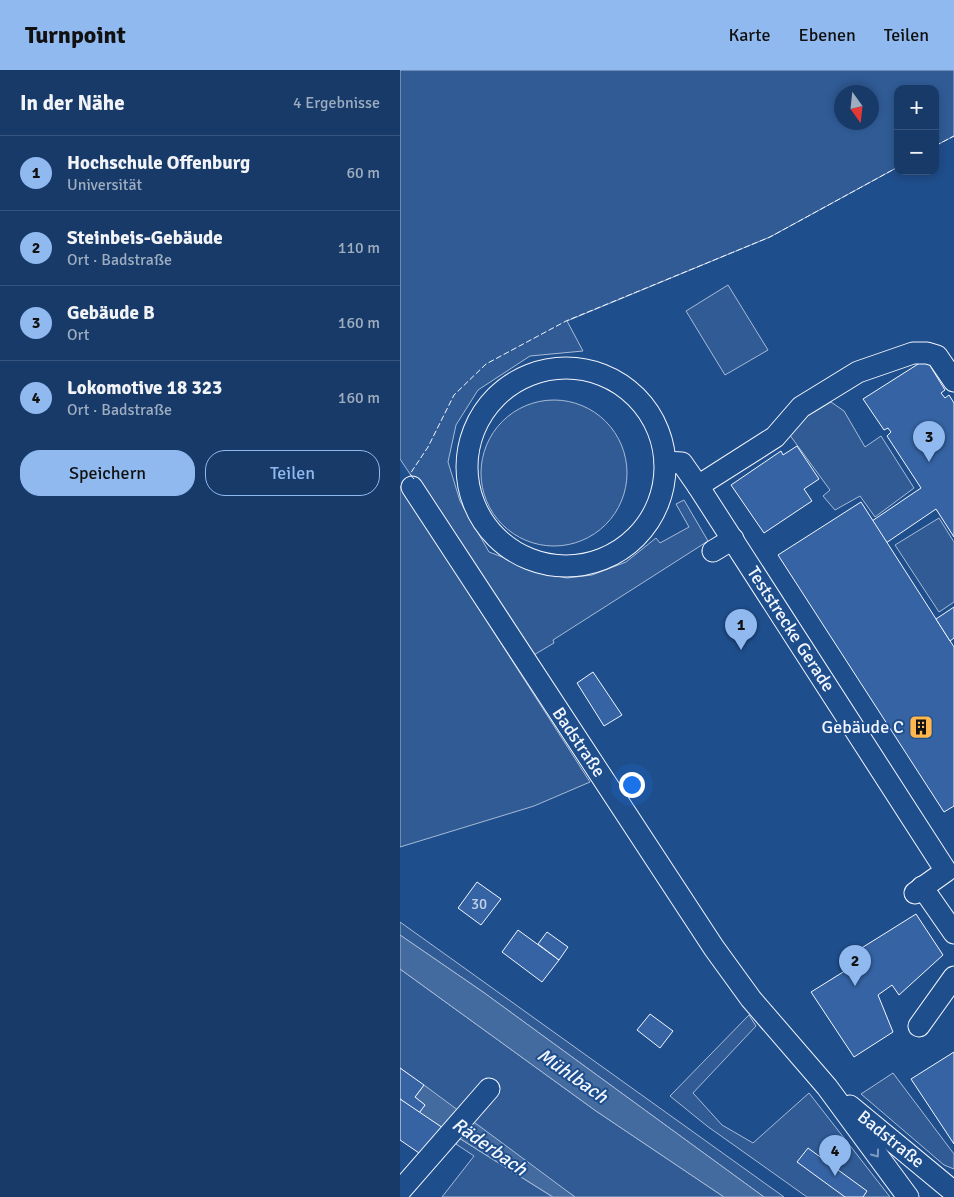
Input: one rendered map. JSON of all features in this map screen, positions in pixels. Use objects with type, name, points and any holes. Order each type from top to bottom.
[{"type":"street","points":[[698,486],[776,437],[801,407],[858,372],[913,353],[927,353],[937,356],[954,381]]},
{"type":"street","points":[[553,368],[586,369],[616,381],[641,402],[674,462],[662,494],[647,524],[624,547],[595,562],[562,566],[530,560],[502,543],[481,519],[468,488],[467,456],[476,424],[495,397],[522,378],[553,368]]},
{"type":"street","name":"Teststrecke Gerade","points":[[674,462],[698,486],[946,871],[918,890],[954,932]]},
{"type":"street","name":"Badstraße","points":[[412,487],[714,948],[751,999],[827,1087],[908,1197]]},
{"type":"street","points":[[713,551],[732,539]]},
{"type":"street","points":[[919,1026],[954,977]]},
{"type":"street","name":"Badstraße","points":[[827,1087],[954,1192]]},
{"type":"street","points":[[400,1191],[467,1116],[489,1088]]},
{"type":"shaded area","points":[[400,70],[954,70],[954,136],[939,144],[939,85],[894,85],[894,169],[770,237],[567,321],[583,351],[530,356],[478,390],[456,425],[448,462],[460,501],[489,552],[547,574],[567,578],[592,575],[626,562],[656,538],[660,543],[689,527],[676,504],[684,500],[708,541],[553,640],[554,643],[532,656],[400,459]]},
{"type":"shaded area","points":[[728,285],[768,350],[725,375],[686,311]]},
{"type":"shaded area","points":[[554,400],[582,405],[606,421],[622,445],[627,473],[622,501],[606,525],[582,541],[554,546],[526,541],[502,525],[486,501],[481,473],[486,445],[502,421],[526,405]]},
{"type":"shaded area","points":[[831,402],[844,411],[865,447],[881,436],[914,488],[875,517],[860,496],[835,510],[823,496],[830,490],[789,434],[806,417]]},
{"type":"shaded area","points":[[400,486],[590,782],[534,806],[400,847]]},
{"type":"shaded area","points":[[939,518],[954,542],[954,602],[939,612],[895,545]]},
{"type":"shaded area","points":[[400,922],[784,1197],[764,1197],[483,992],[400,935]]},
{"type":"shaded area","points":[[400,969],[596,1111],[724,1197],[575,1197],[562,1188],[400,1068]]},
{"type":"shaded area","points":[[749,1015],[756,1026],[693,1093],[722,1125],[753,1143],[809,1093],[890,1197],[807,1197],[707,1126],[670,1096]]},
{"type":"shaded area","points":[[893,1073],[954,1154],[954,1169],[944,1165],[861,1094]]},
{"type":"shaded area","points":[[459,1138],[553,1197],[442,1197],[474,1156],[456,1144]]},
{"type":"water","name":"Mühlbach","points":[[400,935],[483,992],[764,1197],[724,1197],[596,1111],[400,969]]},
{"type":"water","name":"Räderbach","points":[[424,1085],[575,1197],[553,1197],[419,1113],[425,1105],[415,1097]]},
{"type":"building","points":[[926,359],[945,390],[941,393],[945,398],[949,395],[954,403],[954,537],[936,509],[886,543],[872,521],[921,488],[887,436],[891,432],[888,428],[884,430],[863,399]]},
{"type":"building","points":[[797,446],[819,479],[804,489],[812,501],[764,533],[731,485],[781,451],[783,455]]},
{"type":"building","name":"Gebäude C","points":[[861,502],[954,647],[954,806],[944,812],[778,555]]},
{"type":"building","points":[[954,607],[954,638],[950,641],[936,619]]},
{"type":"building","points":[[593,672],[622,715],[604,726],[577,683]]},
{"type":"building","points":[[477,882],[501,899],[481,925],[458,908]]},
{"type":"building","points":[[916,914],[943,955],[899,995],[892,985],[878,995],[893,1032],[854,1057],[811,992],[864,959],[860,949]]},
{"type":"building","points":[[518,930],[559,960],[542,982],[502,952]]},
{"type":"building","points":[[547,932],[568,947],[559,960],[538,944]]},
{"type":"building","points":[[650,1014],[673,1031],[660,1048],[637,1030]]},
{"type":"building","points":[[954,1052],[954,1144],[911,1079]]},
{"type":"building","points":[[400,1068],[424,1085],[415,1097],[425,1105],[419,1113],[400,1099]]},
{"type":"building","points":[[400,1099],[443,1128],[422,1155],[400,1140]]},
{"type":"building","points":[[808,1148],[867,1191],[863,1197],[845,1197],[797,1162]]},
{"type":"fence","points":[[939,144],[954,136]]},
{"type":"fence","points":[[414,479],[410,474],[428,447],[454,395],[486,364],[566,321],[770,237],[894,169]]},
{"type":"place","name":"Gebäude B","points":[[929,462]]},
{"type":"place","name":"Hochschule Offenburg","points":[[741,650]]},
{"type":"place","name":"Gebäude C","points":[[921,727]]},
{"type":"place","name":"Steinbeis-Gebäude","points":[[855,986]]},
{"type":"place","name":"Lokomotive 18 323","points":[[835,1176]]}]
